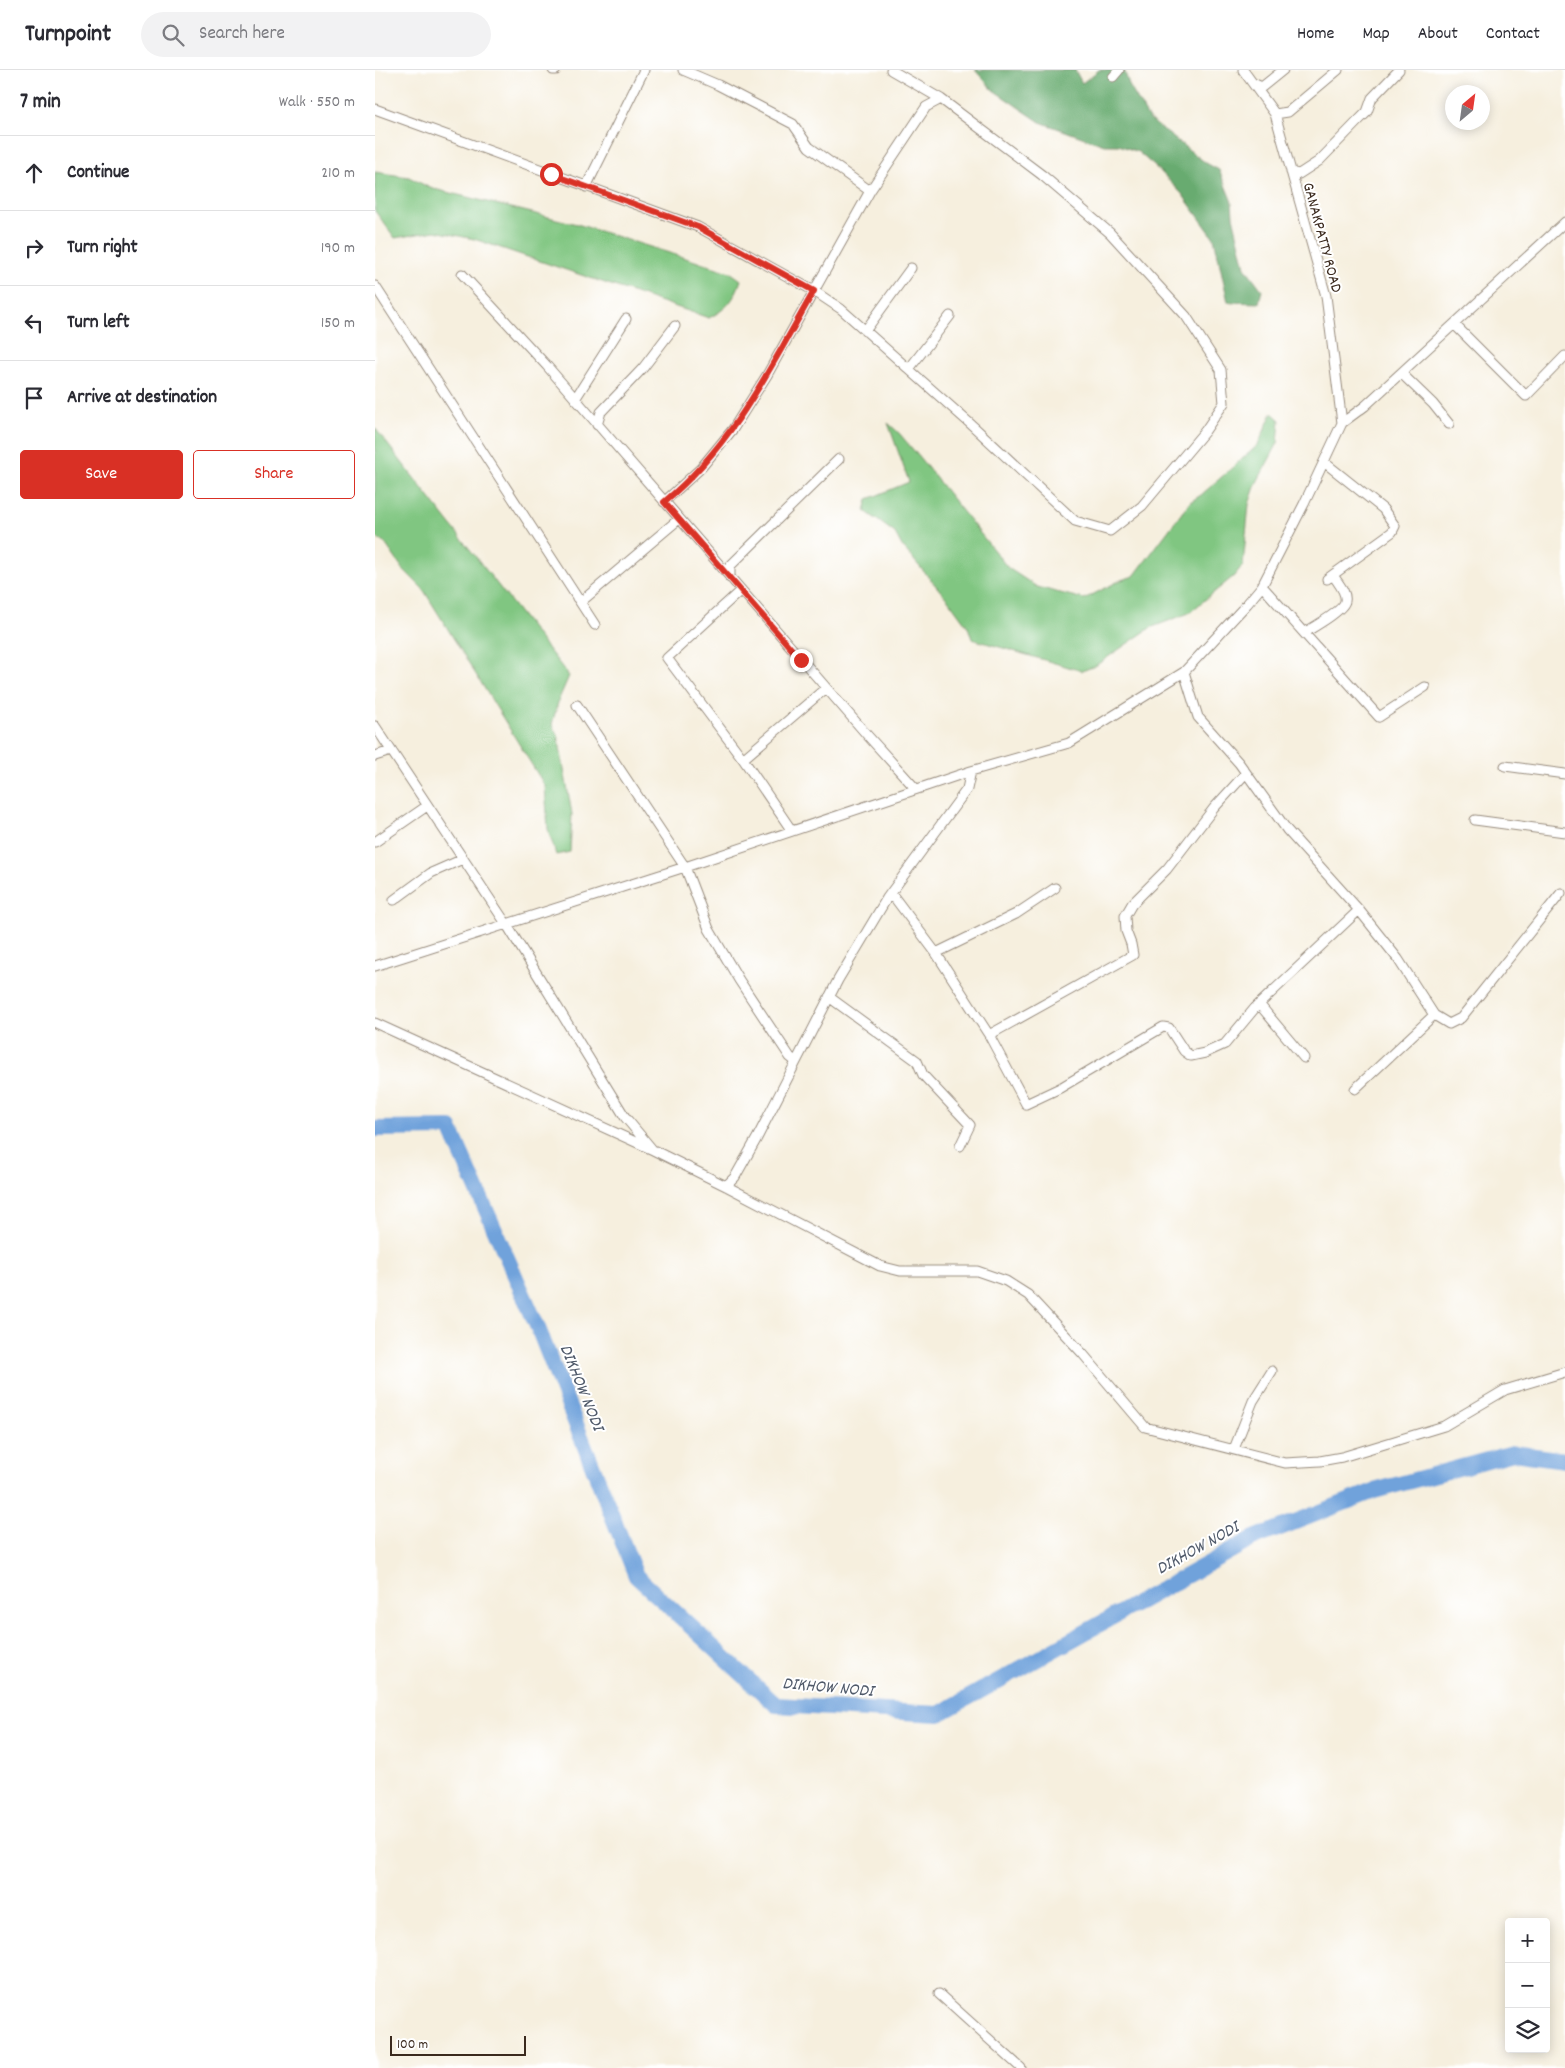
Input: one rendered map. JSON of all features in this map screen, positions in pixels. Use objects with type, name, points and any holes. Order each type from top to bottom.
[{"type":"street","points":[[587,187],[644,70]]},
{"type":"street","points":[[683,70],[718,85],[793,124],[809,147],[870,191]]},
{"type":"street","points":[[375,109],[698,227],[814,291],[841,309],[974,427],[1075,521],[1110,532],[1142,506],[1205,431],[1224,403],[1221,370],[1185,316],[1110,233],[1042,175],[941,99],[891,70]]},
{"type":"street","name":"GANAKPATTY ROAD","points":[[1243,70],[1275,114],[1326,296],[1342,423]]},
{"type":"street","points":[[1253,83],[1262,87],[1283,70]]},
{"type":"street","points":[[1275,114],[1288,112],[1338,70]]},
{"type":"street","points":[[1291,172],[1299,174],[1319,161],[1367,112],[1372,98],[1399,70]]},
{"type":"street","points":[[664,502],[701,468],[733,428],[767,375],[870,191],[926,106],[941,99]]},
{"type":"street","points":[[375,966],[685,867],[971,771],[1069,743],[1184,672],[1262,586],[1342,423],[1365,406],[1455,325],[1565,222]]},
{"type":"street","points":[[865,331],[911,268]]},
{"type":"street","points":[[462,274],[575,399],[826,688],[917,789]]},
{"type":"street","points":[[375,286],[456,414],[595,626]]},
{"type":"street","points":[[909,369],[950,316]]},
{"type":"street","points":[[575,399],[626,318]]},
{"type":"street","points":[[1455,325],[1526,396],[1565,356]]},
{"type":"street","points":[[597,425],[601,412],[643,368],[675,326]]},
{"type":"street","points":[[1401,373],[1433,404],[1449,424]]},
{"type":"street","points":[[730,578],[730,566],[839,459]]},
{"type":"street","points":[[1304,633],[1341,607],[1345,600],[1344,592],[1330,577],[1391,532],[1395,526],[1393,520],[1383,509],[1324,462]]},
{"type":"street","points":[[577,598],[583,600],[679,519]]},
{"type":"street","points":[[1262,586],[1379,717],[1425,687]]},
{"type":"street","points":[[741,590],[667,658],[743,759],[792,831]]},
{"type":"street","points":[[1184,672],[1198,717],[1246,773],[1287,830],[1359,910],[1398,959],[1434,1015],[1449,1024],[1461,1018],[1561,893]]},
{"type":"street","points":[[743,759],[826,688]]},
{"type":"street","points":[[577,705],[685,867],[709,929],[739,980],[789,1057],[795,1061]]},
{"type":"street","points":[[375,726],[507,925],[625,1118],[653,1150]]},
{"type":"street","points":[[375,756],[391,750]]},
{"type":"street","points":[[1505,766],[1565,774]]},
{"type":"street","points":[[726,1186],[735,1176],[757,1138],[829,997],[887,898],[967,789],[971,771]]},
{"type":"street","points":[[989,1035],[1133,956],[1126,931],[1125,916],[1132,904],[1167,870],[1214,808],[1246,773]]},
{"type":"street","points":[[375,842],[427,806]]},
{"type":"street","points":[[1475,820],[1565,832]]},
{"type":"street","points":[[394,900],[431,873],[463,859]]},
{"type":"street","points":[[936,953],[1016,914],[1055,888]]},
{"type":"street","points":[[887,898],[894,897],[936,953],[989,1035],[1025,1104],[1060,1088],[1163,1027],[1169,1028],[1184,1051],[1191,1056],[1213,1049],[1228,1041],[1259,1004],[1359,910]]},
{"type":"street","points":[[829,997],[917,1061],[923,1075],[970,1125],[960,1146]]},
{"type":"street","points":[[1259,1004],[1304,1058]]},
{"type":"street","points":[[1355,1089],[1434,1015]]},
{"type":"street","points":[[375,1024],[653,1150],[880,1266],[900,1271],[977,1271],[1007,1281],[1028,1295],[1083,1354],[1145,1427],[1285,1463],[1320,1461],[1342,1457],[1444,1426],[1505,1390],[1565,1372]]},
{"type":"street","points":[[1234,1449],[1253,1401],[1272,1371]]},
{"type":"street","points":[[939,1994],[1021,2068]]},
{"type":"green space","points":[[975,70],[1075,70],[1082,83],[1099,70],[1124,70],[1130,87],[1149,119],[1206,163],[1219,170],[1232,202],[1233,216],[1245,267],[1262,290],[1259,303],[1228,302],[1214,238],[1182,194],[1138,152],[1119,145],[1104,145],[1040,122],[993,90]]},
{"type":"green space","points":[[375,172],[409,177],[430,188],[577,224],[730,272],[741,280],[736,293],[729,303],[721,311],[709,318],[474,239],[435,231],[395,238],[375,211]]},
{"type":"green space","points":[[1272,413],[1280,420],[1278,443],[1256,484],[1249,504],[1243,565],[1234,576],[1189,613],[1150,628],[1095,666],[1082,671],[972,639],[968,627],[949,601],[902,546],[895,533],[865,511],[868,499],[909,482],[888,423],[915,452],[1008,568],[1037,587],[1084,599],[1121,580],[1134,576],[1190,502],[1201,495],[1258,445]]},
{"type":"green space","points":[[375,428],[569,676],[559,699],[552,724],[558,736],[572,814],[570,852],[556,855],[548,829],[545,786],[423,589],[403,569],[384,542],[375,537]]},
{"type":"waterway","name":"DIKHOW NODI","points":[[375,1129],[450,1128],[538,1328],[636,1576],[776,1705],[939,1714],[1252,1539],[1374,1491],[1513,1453],[1565,1460]]},
{"type":"route","points":[[551,174],[698,227],[814,291],[767,375],[733,428],[701,468],[664,502],[801,660]]}]
